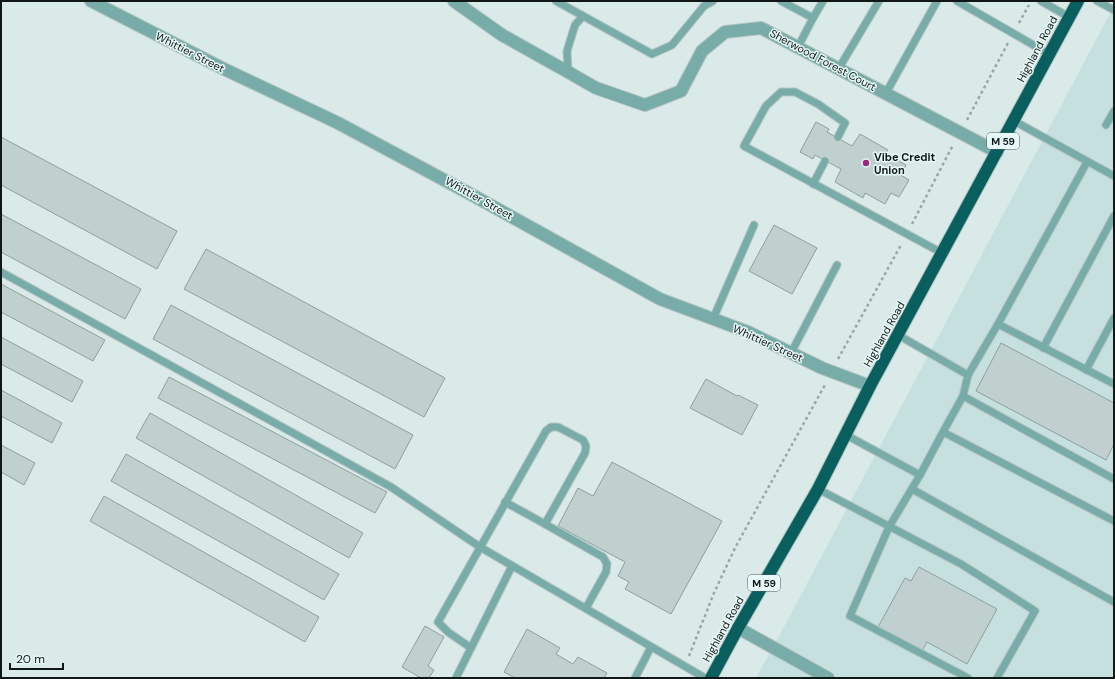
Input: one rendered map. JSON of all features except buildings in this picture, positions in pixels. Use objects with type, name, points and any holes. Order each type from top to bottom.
[{"type":"highway","name":"Highland Road","points":[[711,678],[818,489],[870,386],[1078,1]]},
{"type":"street","name":"Whittier Street","points":[[91,1],[224,69],[338,123],[660,299],[748,332],[822,368],[870,386]]},
{"type":"street","name":"Sherwood Forest Court","points":[[454,1],[502,35],[596,88],[645,105],[681,91],[702,52],[725,32],[761,28],[997,152]]},
{"type":"street","points":[[738,628],[828,678]]},
{"type":"lane","points":[[556,1],[652,54],[672,45],[704,6],[713,1]]},
{"type":"lane","points":[[781,1],[812,18]]},
{"type":"lane","points":[[798,47],[822,1]]},
{"type":"lane","points":[[839,68],[878,1]]},
{"type":"lane","points":[[886,93],[937,1]]},
{"type":"lane","points":[[957,1],[1049,54]]},
{"type":"lane","points":[[1041,1],[1069,17]]},
{"type":"lane","points":[[1097,1],[1114,10]]},
{"type":"lane","points":[[568,72],[567,51],[575,25],[583,16]]},
{"type":"lane","points":[[838,137],[845,123],[818,104],[795,92],[781,92],[766,106],[744,146],[942,253]]},
{"type":"lane","points":[[1106,125],[1114,111]]},
{"type":"lane","points":[[1014,121],[1114,176]]},
{"type":"lane","points":[[813,184],[825,161]]},
{"type":"lane","points":[[968,678],[850,616],[889,527],[920,476],[963,396],[968,375],[998,324],[1087,162]]},
{"type":"lane","points":[[1043,348],[1114,216]]},
{"type":"lane","points":[[713,319],[754,225]]},
{"type":"lane","points":[[791,353],[838,265]]},
{"type":"lane","points":[[1,272],[391,487],[480,547],[705,678]]},
{"type":"lane","points":[[1086,370],[1114,318]]},
{"type":"lane","points":[[998,324],[1114,384]]},
{"type":"lane","points":[[898,335],[968,375]]},
{"type":"lane","points":[[963,396],[1114,479]]},
{"type":"lane","points":[[471,648],[448,632],[438,622],[546,431],[551,427],[558,427],[583,440],[586,446],[585,453],[545,524]]},
{"type":"lane","points":[[943,432],[1114,521]]},
{"type":"lane","points":[[846,435],[920,476]]},
{"type":"lane","points":[[818,489],[961,564],[1035,611],[997,678]]},
{"type":"lane","points":[[912,489],[1114,602]]},
{"type":"lane","points":[[505,502],[603,557],[607,564],[606,572],[586,608]]},
{"type":"lane","points":[[456,678],[512,566]]},
{"type":"lane","points":[[635,678],[651,647]]},
{"type":"path","points":[[966,120],[1032,1]]},
{"type":"path","points":[[838,358],[955,142]]},
{"type":"path","points":[[684,666],[714,593],[736,548],[826,383]]},
{"type":"shaded area","points":[[1114,6],[1114,678],[756,678],[785,625]]},
{"type":"place","name":"Vibe Credit Union","points":[[866,163]]}]
